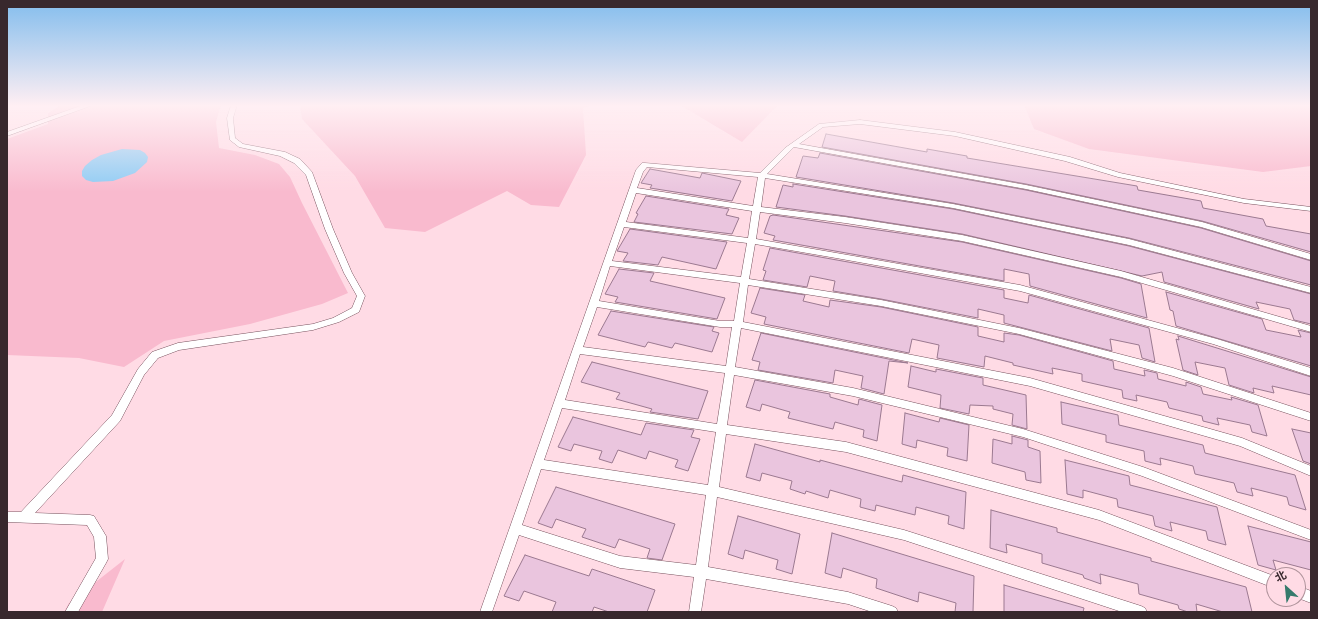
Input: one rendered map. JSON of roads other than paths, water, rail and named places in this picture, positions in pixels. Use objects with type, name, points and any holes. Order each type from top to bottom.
[{"type":"lane","points":[[24,517],[116,418],[141,372],[155,355],[178,347],[313,327],[336,320],[356,310],[361,296],[348,273],[329,229],[309,174],[297,161],[282,154],[241,146],[232,139],[232,134]]},
{"type":"lane","points":[[695,612],[730,370],[746,281],[762,175],[792,146],[808,134]]},
{"type":"lane","points":[[952,134],[1067,159],[1118,175],[1244,201],[1311,209]]},
{"type":"lane","points":[[792,146],[1026,187],[1202,225],[1311,257]]},
{"type":"lane","points":[[486,612],[639,172],[645,165],[762,175],[953,206],[1129,242],[1311,290]]},
{"type":"lane","points":[[633,190],[962,238],[1120,274],[1311,329]]},
{"type":"lane","points":[[621,224],[752,241],[1020,288],[1214,341],[1311,372]]},
{"type":"lane","points":[[608,263],[746,281],[881,303],[1020,331],[1173,372],[1311,417]]},
{"type":"lane","points":[[594,303],[720,324],[738,324],[812,337],[1030,382],[1242,442],[1311,471]]},
{"type":"lane","points":[[577,350],[730,370],[853,392],[1023,433],[1143,472],[1311,535]]},
{"type":"lane","points":[[559,403],[846,447],[1099,515],[1266,579]]},
{"type":"lane","points":[[538,464],[712,491],[904,535],[1141,612]]},
{"type":"lane","points":[[7,517],[90,520],[100,536],[102,560],[71,612]]},
{"type":"lane","points":[[516,529],[620,562],[701,572],[848,598],[892,612]]},
{"type":"water","points":[[122,149],[140,150],[148,157],[147,162],[135,173],[113,181],[93,182],[86,180],[82,176],[82,171],[85,166],[92,160],[101,155]]}]
